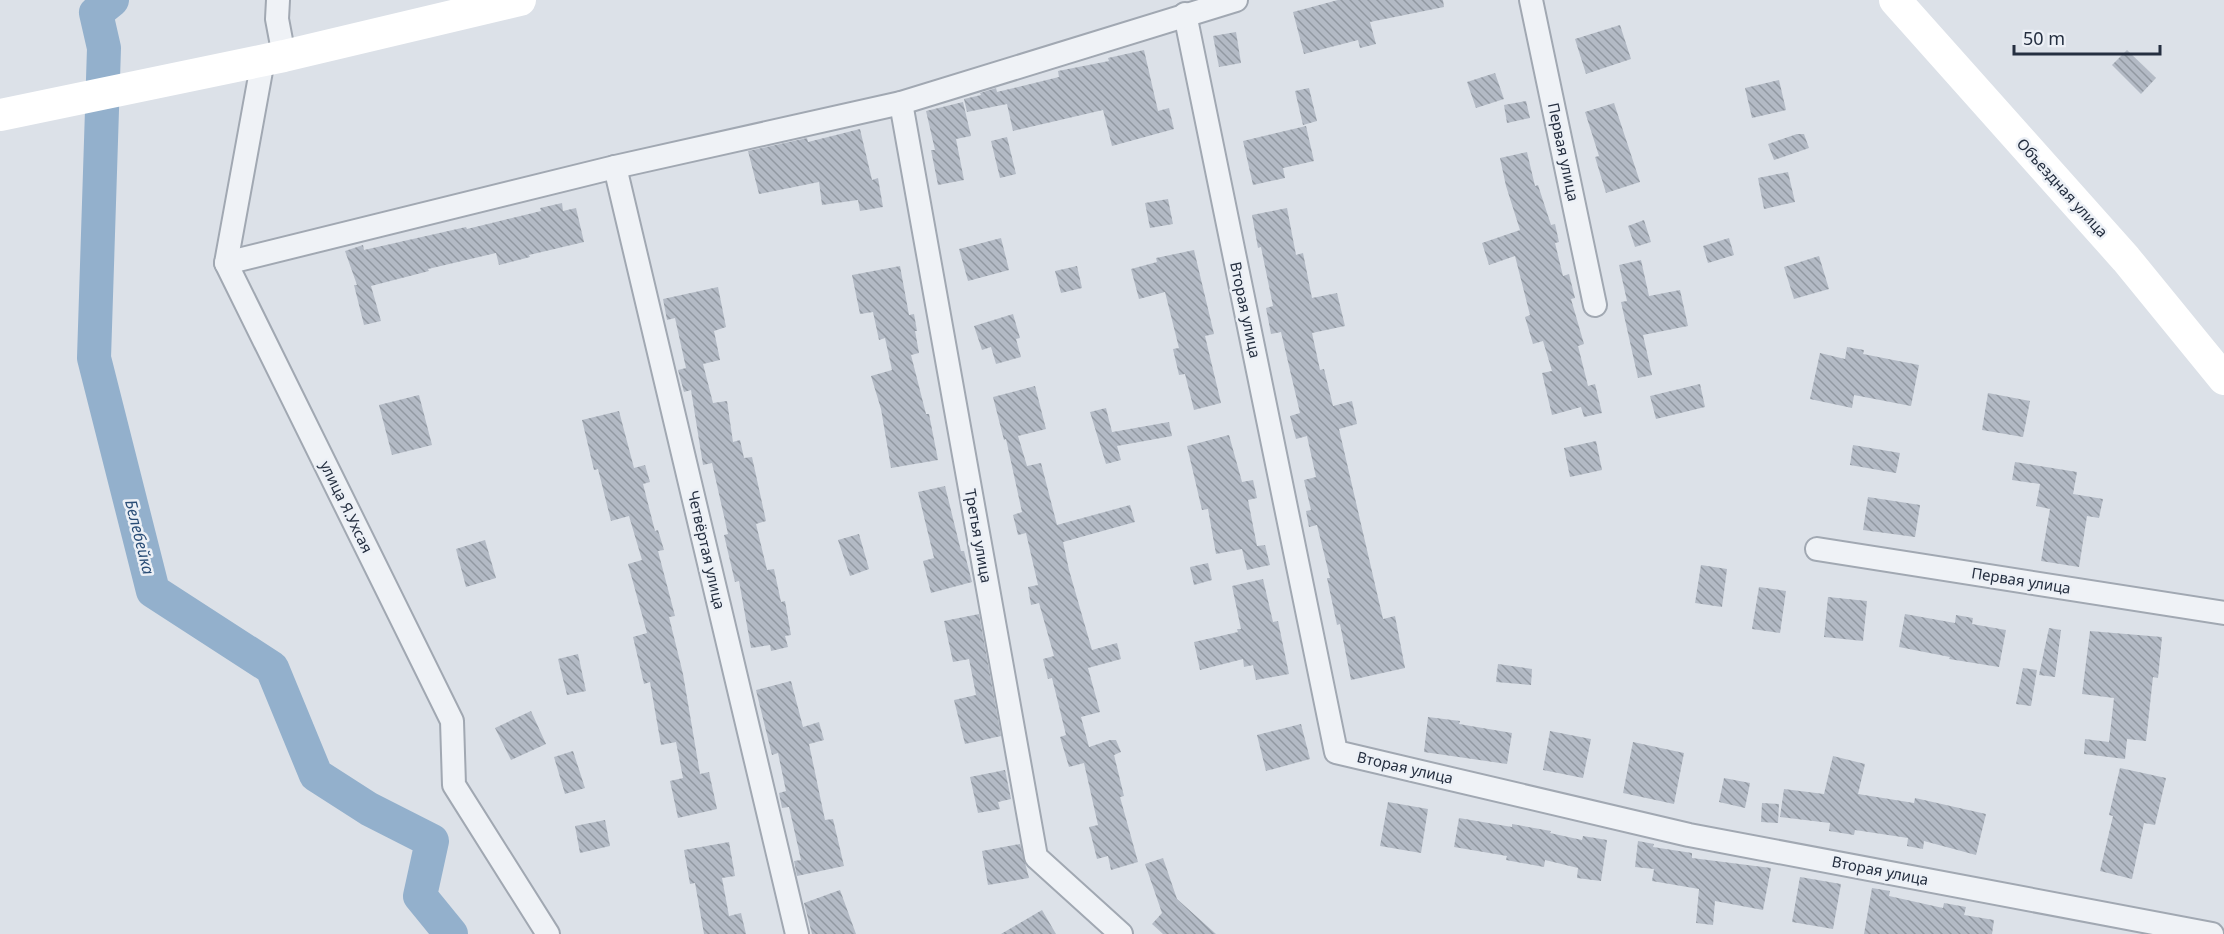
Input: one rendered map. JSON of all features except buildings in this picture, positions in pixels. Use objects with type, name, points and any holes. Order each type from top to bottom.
[{"type":"main road","points":[[0,115],[273,58],[520,0]]},
{"type":"main road","name":"Объездная улица","points":[[1894,0],[2126,259],[2224,379]]},
{"type":"street","points":[[278,0],[273,58],[226,263],[615,167],[901,103],[1236,0]]},
{"type":"street","name":"Первая улица","points":[[1531,0],[1594,305]]},
{"type":"street","name":"Вторая улица","points":[[1185,14],[1336,752],[1689,835],[2212,934]]},
{"type":"street","name":"Третья улица","points":[[901,103],[1036,857],[1121,934]]},
{"type":"street","name":"Четвёртая улица","points":[[615,167],[797,934]]},
{"type":"street","name":"улица Я.Ухсая","points":[[226,263],[452,722],[454,785],[548,934]]},
{"type":"street","name":"Первая улица","points":[[1817,549],[2224,612]]},
{"type":"waterway","name":"Белебейка","points":[[112,0],[96,13],[104,48],[94,358],[153,591],[272,668],[316,775],[369,809],[432,841],[420,896],[451,934]]}]
